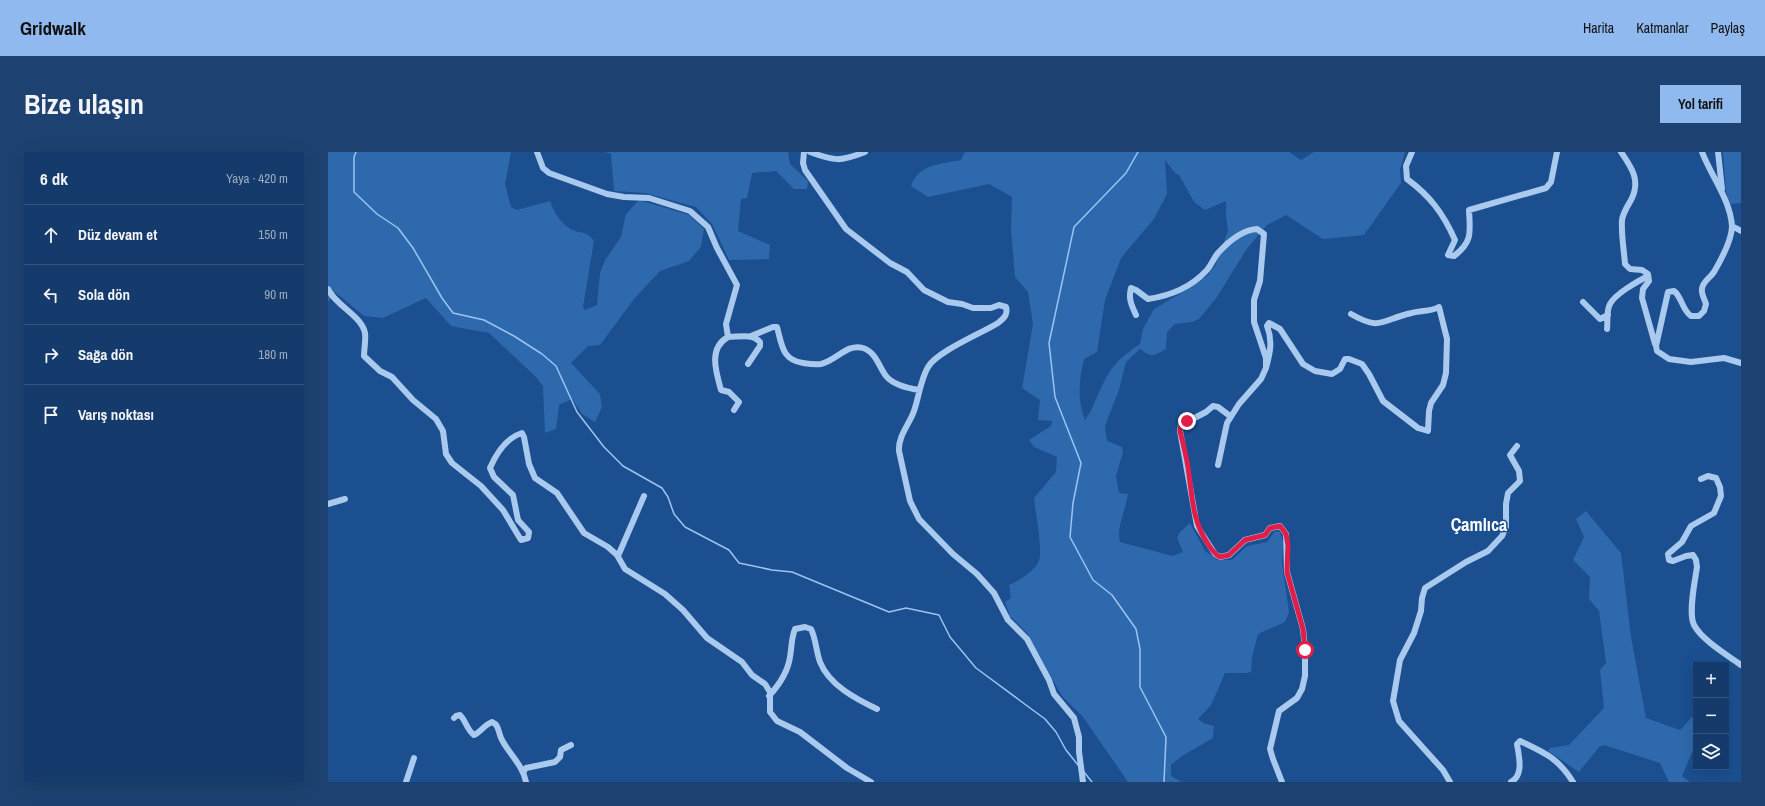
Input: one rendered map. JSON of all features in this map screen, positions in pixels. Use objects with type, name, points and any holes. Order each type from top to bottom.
[{"type":"street","points":[[537,152],[543,168],[549,173],[608,194],[624,197],[649,198],[678,206],[690,211],[708,227],[717,248],[737,285],[726,324],[728,337]]},
{"type":"street","points":[[804,152],[803,163],[806,170],[846,229],[890,263],[907,272],[924,290],[948,302],[962,304],[973,308],[991,308],[999,305],[1006,307],[1007,312],[1005,317],[952,348],[929,366],[919,390],[914,411],[898,443],[905,479],[914,511],[925,526],[953,554],[977,574],[994,593],[1008,620],[1027,639],[1049,680],[1054,694],[1074,718],[1079,737],[1079,752],[1083,782]]},
{"type":"street","points":[[810,152],[832,160],[847,158],[865,152]]},
{"type":"street","points":[[1412,152],[1406,166],[1407,179],[1428,197],[1441,212],[1455,240],[1448,254],[1454,256],[1464,249],[1470,237],[1469,210],[1546,188],[1551,182],[1557,152]]},
{"type":"street","points":[[1621,152],[1629,164],[1636,182],[1635,194],[1624,213],[1622,220],[1625,264],[1630,269],[1642,270],[1648,274],[1649,281],[1643,290],[1642,298],[1657,351],[1669,359],[1690,362],[1724,358],[1741,363]]},
{"type":"street","points":[[1656,346],[1668,292],[1674,291],[1677,293],[1686,312],[1691,316],[1699,316],[1704,311],[1706,304],[1701,291],[1703,284],[1718,264],[1731,236],[1732,226],[1723,196],[1702,152]]},
{"type":"street","points":[[1718,152],[1723,196]]},
{"type":"street","points":[[1732,226],[1741,230]]},
{"type":"street","points":[[1136,315],[1130,303],[1132,288],[1148,299],[1175,293],[1187,286],[1206,271],[1218,254],[1236,236],[1252,229],[1257,229],[1264,234],[1264,240],[1261,255],[1260,281],[1254,300],[1254,322],[1266,358],[1266,368]]},
{"type":"street","points":[[1607,329],[1609,305],[1613,300],[1638,281],[1648,276]]},
{"type":"street","points":[[328,289],[331,295],[359,322],[365,332],[364,356],[380,371],[392,377],[413,400],[436,420],[443,432],[446,454],[452,463],[481,486],[503,510],[521,540],[528,538],[529,532],[518,520],[513,495],[494,478],[490,468],[496,455],[514,436],[522,433],[529,464],[535,478],[557,493],[584,534],[608,547],[618,556],[625,569],[665,594],[684,610],[707,638],[742,662],[752,675],[765,684],[770,692],[770,712],[777,721],[800,732],[847,768],[871,782]]},
{"type":"street","points":[[1583,302],[1600,319],[1608,314]]},
{"type":"street","points":[[1218,465],[1227,423],[1230,416],[1261,379],[1266,368],[1271,349],[1270,335],[1267,326],[1269,323],[1280,329],[1302,364],[1315,371],[1332,374],[1340,369],[1345,359],[1362,364],[1383,401],[1421,430],[1428,431],[1431,403],[1443,385],[1446,373],[1448,339],[1439,308],[1434,310],[1412,312],[1378,324],[1365,323],[1351,314]]},
{"type":"street","points":[[734,410],[739,402],[729,392],[721,390],[715,369],[715,354],[718,347],[722,340],[728,337],[751,336],[773,326],[777,327],[784,352],[793,362],[821,364],[856,347],[864,348],[879,363],[886,377],[896,384],[919,390]]},
{"type":"street","points":[[748,364],[760,346],[760,342],[751,336]]},
{"type":"street","points":[[1230,416],[1218,407],[1213,406],[1206,412],[1181,425],[1180,431],[1197,526],[1215,554],[1220,557],[1229,555],[1245,540],[1265,535],[1270,528],[1280,526],[1286,534],[1288,545],[1287,572],[1303,629],[1305,676],[1302,688],[1296,698],[1280,711],[1270,749],[1282,782]]},
{"type":"street","points":[[1450,782],[1443,770],[1399,721],[1394,701],[1400,660],[1414,633],[1421,611],[1422,598],[1425,588],[1455,568],[1488,550],[1502,536],[1506,527],[1506,504],[1508,493],[1520,481],[1519,471],[1510,454],[1516,446]]},
{"type":"street","points":[[1701,479],[1708,476],[1716,478],[1720,486],[1721,496],[1714,513],[1691,526],[1682,542],[1668,554],[1669,560],[1673,561],[1693,555],[1696,560],[1697,567],[1692,614],[1694,624],[1698,632],[1741,665]]},
{"type":"street","points":[[618,556],[644,496]]},
{"type":"street","points":[[328,504],[345,498]]},
{"type":"street","points":[[769,696],[776,689],[788,666],[791,656],[790,642],[795,629],[805,627],[811,629],[814,634],[820,662],[826,674],[842,688],[877,709]]},
{"type":"street","points":[[454,718],[460,715],[464,718],[470,732],[474,735],[478,733],[486,724],[492,722],[495,723],[502,739],[524,771],[526,782]]},
{"type":"street","points":[[1511,782],[1520,770],[1517,744],[1520,741],[1554,758],[1564,767],[1572,782]]},
{"type":"street","points":[[524,771],[526,768],[556,762],[560,757],[561,750],[571,745]]},
{"type":"street","points":[[406,782],[414,758]]},
{"type":"shaded area","points":[[328,152],[511,152],[505,184],[511,207],[517,210],[550,201],[556,214],[566,226],[570,229],[588,235],[594,241],[583,307],[585,310],[597,305],[600,273],[605,260],[621,237],[626,214],[639,200],[689,215],[704,229],[701,247],[689,261],[660,271],[634,299],[600,345],[588,346],[571,363],[600,394],[602,407],[595,422],[582,414],[572,399],[559,405],[556,429],[545,433],[543,386],[535,376],[489,333],[451,326],[426,298],[383,318],[364,316],[335,292],[328,302]]},
{"type":"shaded area","points":[[605,152],[788,152],[790,164],[808,181],[807,189],[794,189],[776,171],[752,173],[747,198],[741,199],[738,231],[770,245],[769,259],[729,260],[712,224],[696,207],[645,193],[614,191],[611,154]]},
{"type":"shaded area","points":[[965,152],[1289,152],[1301,160],[1314,152],[1405,152],[1400,170],[1401,183],[1364,235],[1323,239],[1286,215],[1267,225],[1246,250],[1217,297],[1199,319],[1192,322],[1175,324],[1167,332],[1166,349],[1150,355],[1140,349],[1126,362],[1119,390],[1105,426],[1107,441],[1122,447],[1123,452],[1116,476],[1119,493],[1128,494],[1119,531],[1120,542],[1173,556],[1183,552],[1177,538],[1180,532],[1190,523],[1205,551],[1217,560],[1232,560],[1247,546],[1267,542],[1275,531],[1280,532],[1283,542],[1282,564],[1289,612],[1285,622],[1258,634],[1252,657],[1251,672],[1225,673],[1211,705],[1198,719],[1203,723],[1214,726],[1213,738],[1182,756],[1171,765],[1171,776],[1182,782],[1128,782],[1083,717],[1062,696],[1027,633],[1010,616],[1005,602],[1011,598],[1009,585],[1025,576],[1036,566],[1040,558],[1040,541],[1034,498],[1056,472],[1057,457],[1034,447],[1029,440],[1051,426],[1052,421],[1038,420],[1040,400],[1022,388],[1033,324],[1028,292],[1015,277],[1011,230],[1012,197],[989,184],[928,197],[911,186],[914,179],[925,169],[938,164],[961,160]],"holes":[[[1165,160],[1175,173],[1179,175],[1194,202],[1205,210],[1226,201],[1228,231],[1215,266],[1207,276],[1154,309],[1143,329],[1140,344],[1116,363],[1104,382],[1092,409],[1085,420],[1082,412],[1080,397],[1081,375],[1084,359],[1097,352],[1105,300],[1121,258],[1154,219],[1167,194]]]},
{"type":"shaded area","points":[[1723,152],[1741,152],[1741,203],[1730,204],[1726,192]]},
{"type":"shaded area","points":[[1586,511],[1621,553],[1631,637],[1646,718],[1680,730],[1692,717],[1693,718],[1693,751],[1682,776],[1690,782],[1669,782],[1660,763],[1604,745],[1599,747],[1579,772],[1548,751],[1550,748],[1569,745],[1604,708],[1600,670],[1606,663],[1599,611],[1589,599],[1590,577],[1573,560],[1584,537],[1576,519]]},
{"type":"waterway","points":[[356,152],[354,157],[354,192],[377,214],[398,228],[413,248],[442,298],[453,313],[484,320],[514,336],[542,354],[556,366],[577,412],[604,447],[623,466],[662,488],[668,497],[674,514],[685,527],[729,550],[739,563],[772,570],[792,572],[889,612],[906,608],[939,615],[950,637],[976,668],[1045,719],[1056,732],[1066,750],[1078,765]]},
{"type":"waterway","points":[[1138,152],[1126,173],[1074,227],[1049,343],[1055,397],[1081,463],[1073,503],[1070,537],[1093,580],[1112,595],[1136,629],[1140,649],[1140,687],[1166,737],[1164,782]]},
{"type":"waterway","points":[[1084,772],[1092,782]]},
{"type":"district","name":"Çamlıca","points":[[1479,524]]},
{"type":"route","points":[[1187,421],[1181,425],[1180,431],[1188,468],[1197,526],[1215,554],[1220,557],[1229,555],[1245,540],[1265,535],[1270,528],[1280,526],[1284,530],[1288,545],[1286,563],[1287,572],[1292,596],[1303,629],[1305,650]]}]
